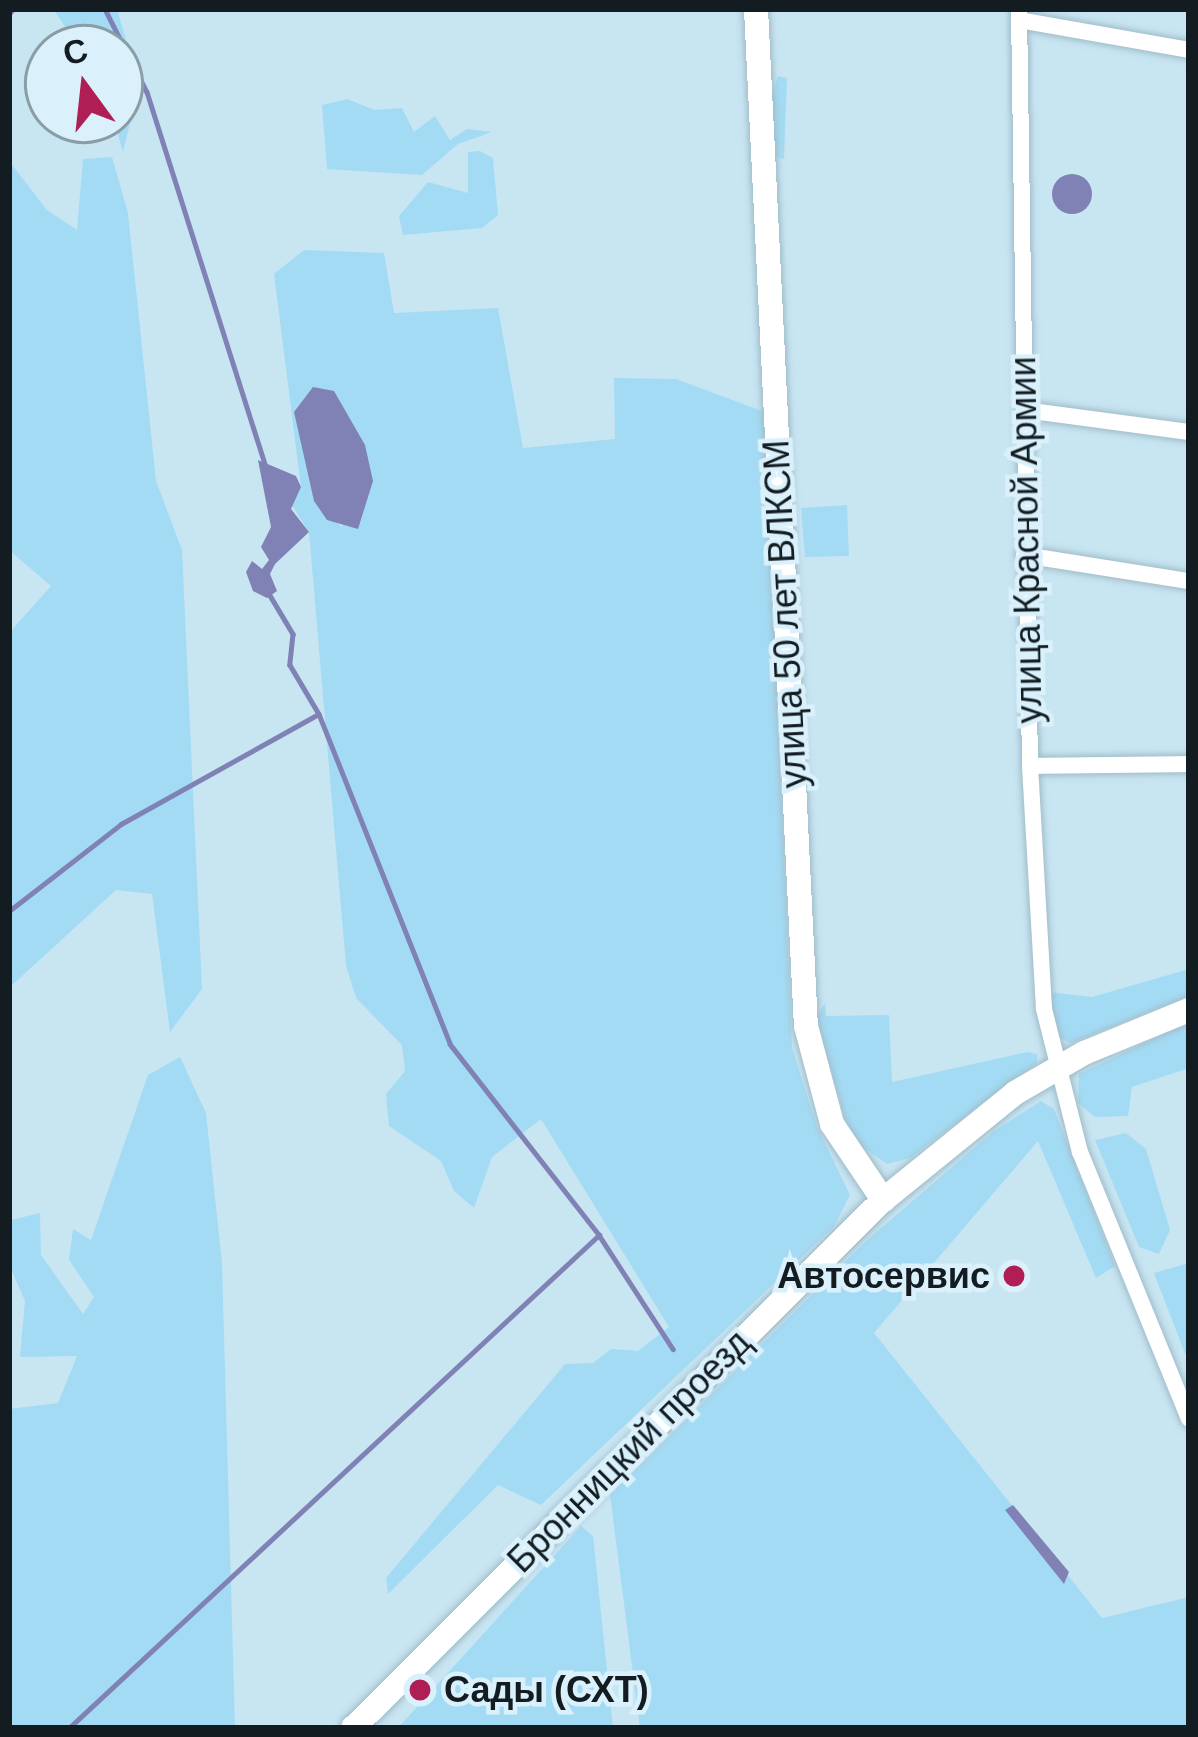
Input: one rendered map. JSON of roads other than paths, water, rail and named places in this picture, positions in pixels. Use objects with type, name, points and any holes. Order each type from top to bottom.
[{"type":"street","name":"улица 50 лет ВЛКСМ","points":[[756,9],[806,1026],[832,1124],[884,1200]]},
{"type":"street","points":[[1019,14],[1189,50]]},
{"type":"street","name":"улица Красной Армии","points":[[1019,14],[1024,555],[1044,1009],[1080,1152],[1189,1419]]},
{"type":"street","points":[[1024,410],[1189,432]]},
{"type":"street","points":[[1024,555],[1189,581]]},
{"type":"street","points":[[1030,766],[1189,764]]},
{"type":"street","name":"Бронницкий проезд","points":[[353,1728],[884,1200],[974,1124],[1056,1070],[1189,1010]]},
{"type":"waterway","points":[[9,14],[13,9]]},
{"type":"waterway","points":[[105,9],[147,92],[265,464]]},
{"type":"waterway","points":[[268,592],[293,634],[290,665],[319,714],[450,1044],[599,1235],[673,1349]]},
{"type":"waterway","points":[[9,911],[121,824],[317,715]]},
{"type":"waterway","points":[[69,1728],[599,1235]]},
{"type":"place","name":"Автосервис","points":[[1014,1276]]},
{"type":"place","name":"Сады (СХТ)","points":[[420,1690]]}]
